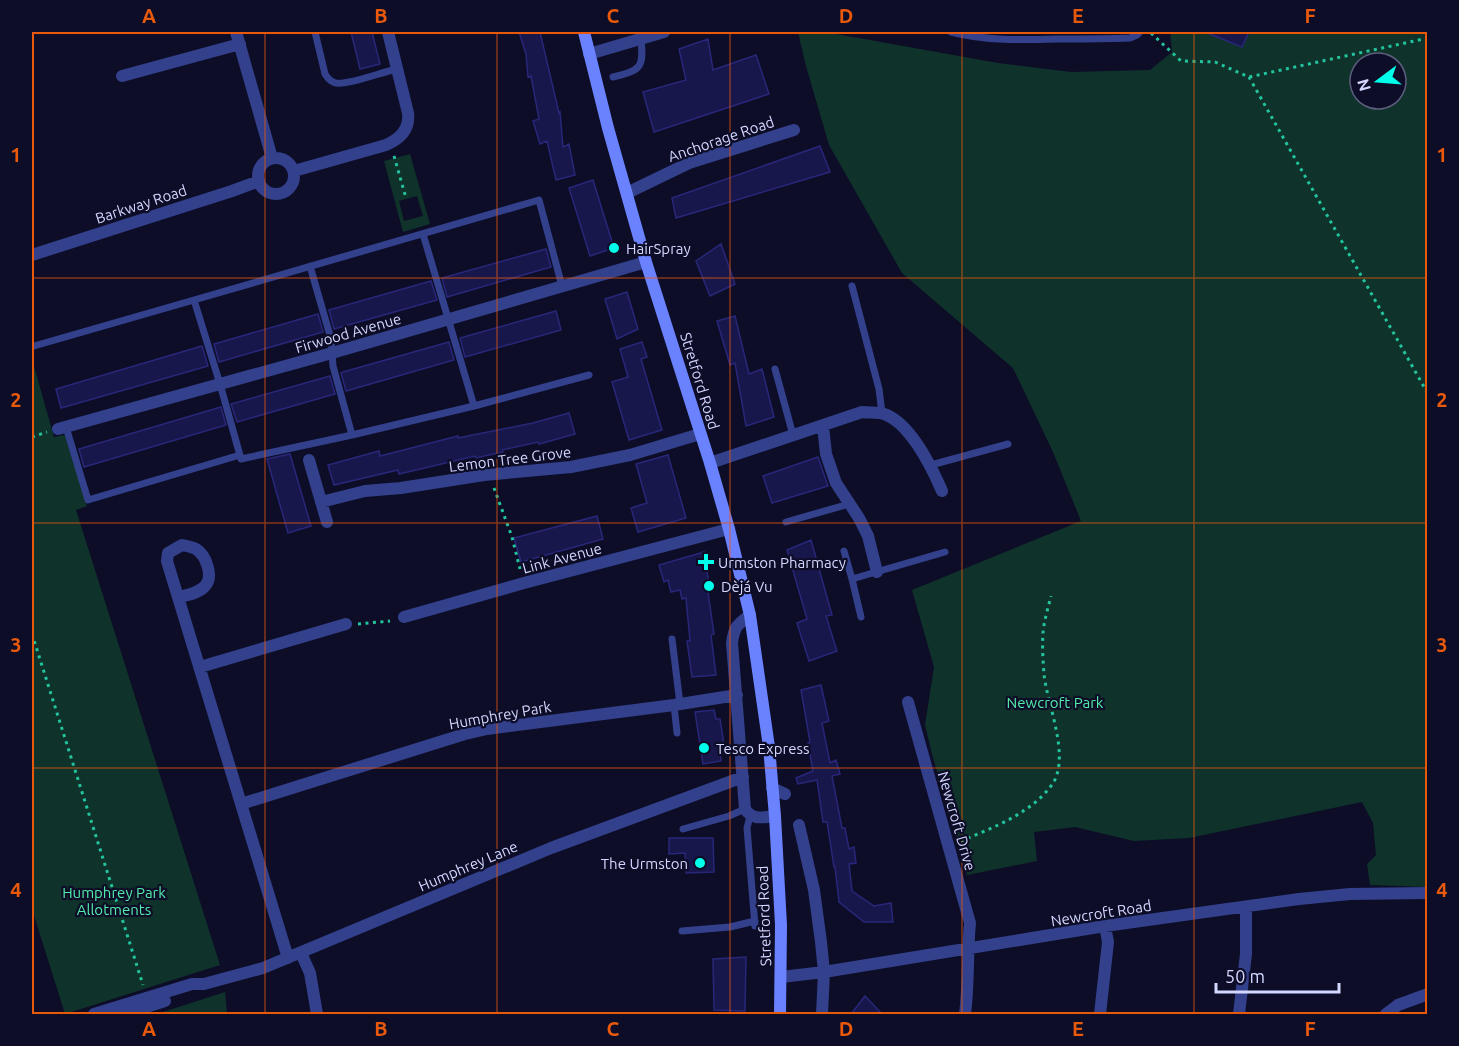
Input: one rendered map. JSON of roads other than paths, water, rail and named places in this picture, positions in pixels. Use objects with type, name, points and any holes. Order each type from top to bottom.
[{"type":"main road","name":"Stretford Road","points":[[584,32],[646,262],[710,463],[750,615],[769,747],[775,816],[781,925],[780,1014]]},
{"type":"street","points":[[294,171],[390,143],[405,131],[409,119],[388,32]]},
{"type":"street","points":[[589,54],[664,32]]},
{"type":"street","points":[[122,76],[238,38],[272,158]]},
{"type":"street","name":"Anchorage Road","points":[[627,193],[689,163],[794,130]]},
{"type":"street","points":[[272,158],[283,158],[288,161],[294,171],[293,183],[285,192],[272,194],[261,187],[259,170],[262,164],[272,158]]},
{"type":"street","name":"Barkway Road","points":[[32,255],[259,181]]},
{"type":"street","name":"Firwood Avenue","points":[[62,428],[646,262]]},
{"type":"street","points":[[710,463],[862,412],[882,413],[911,435],[931,465],[942,491]]},
{"type":"street","points":[[823,426],[826,454],[836,483],[868,536],[877,572]]},
{"type":"street","name":"Lemon Tree Grove","points":[[321,502],[365,491],[401,488],[484,475],[572,467],[630,455],[700,434]]},
{"type":"street","points":[[309,460],[327,522]]},
{"type":"street","name":"Link Avenue","points":[[404,617],[729,529]]},
{"type":"street","points":[[179,597],[288,958]]},
{"type":"street","points":[[750,615],[738,624],[733,632],[732,643],[743,777],[748,812],[756,818],[775,816]]},
{"type":"street","points":[[200,667],[346,624]]},
{"type":"street","name":"Humphrey Park","points":[[241,804],[487,729],[677,705],[737,695]]},
{"type":"street","name":"Newcroft Drive","points":[[908,702],[970,923],[967,949],[966,1014]]},
{"type":"street","name":"Humphrey Lane","points":[[94,1014],[192,984],[204,984],[263,968],[551,848],[743,777]]},
{"type":"street","points":[[772,788],[785,794]]},
{"type":"street","points":[[799,825],[814,890],[824,972],[822,1014]]},
{"type":"street","name":"Newcroft Road","points":[[781,977],[1105,926],[1299,899],[1350,894],[1428,893]]},
{"type":"street","points":[[1239,1014],[1246,954],[1246,907]]},
{"type":"street","points":[[1100,1014],[1108,942],[1105,926]]},
{"type":"street","points":[[301,953],[310,973],[317,1014]]},
{"type":"street","name":"Humphrey Lane","points":[[124,1014],[194,991],[204,984]]},
{"type":"street","points":[[1386,1014],[1398,1005],[1428,994]]},
{"type":"lane","points":[[315,32],[325,74],[329,80],[346,82],[397,69]]},
{"type":"lane","points":[[951,32],[998,39],[1130,38],[1140,32]]},
{"type":"lane","points":[[613,78],[632,73],[642,63],[641,39]]},
{"type":"lane","points":[[34,346],[539,200],[562,286]]},
{"type":"lane","points":[[423,234],[474,406]]},
{"type":"lane","points":[[310,266],[331,339],[333,366],[352,435]]},
{"type":"lane","points":[[852,286],[879,389],[882,413]]},
{"type":"lane","points":[[194,300],[241,459],[474,406],[589,375]]},
{"type":"lane","points":[[775,369],[793,435]]},
{"type":"lane","points":[[62,428],[88,500],[240,455]]},
{"type":"lane","points":[[931,465],[1008,444]]},
{"type":"lane","points":[[786,522],[849,504]]},
{"type":"lane","points":[[844,551],[861,617]]},
{"type":"lane","points":[[852,579],[945,552]]},
{"type":"lane","points":[[672,639],[677,733]]},
{"type":"lane","points":[[682,931],[755,924],[747,828],[748,812],[683,829]]},
{"type":"place","name":"HairSpray","points":[[614,248]]},
{"type":"place","name":"Urmston Pharmacy","points":[[706,562]]},
{"type":"place","name":"Dèjá Vu","points":[[709,586]]},
{"type":"place","name":"Tesco Express","points":[[704,748]]},
{"type":"place","name":"The Urmston","points":[[700,863]]},
{"type":"park label","name":"Newcroft Park","points":[[1055,702]]},
{"type":"park label","name":"Humphrey Park Allotments","points":[[114,900]]}]
